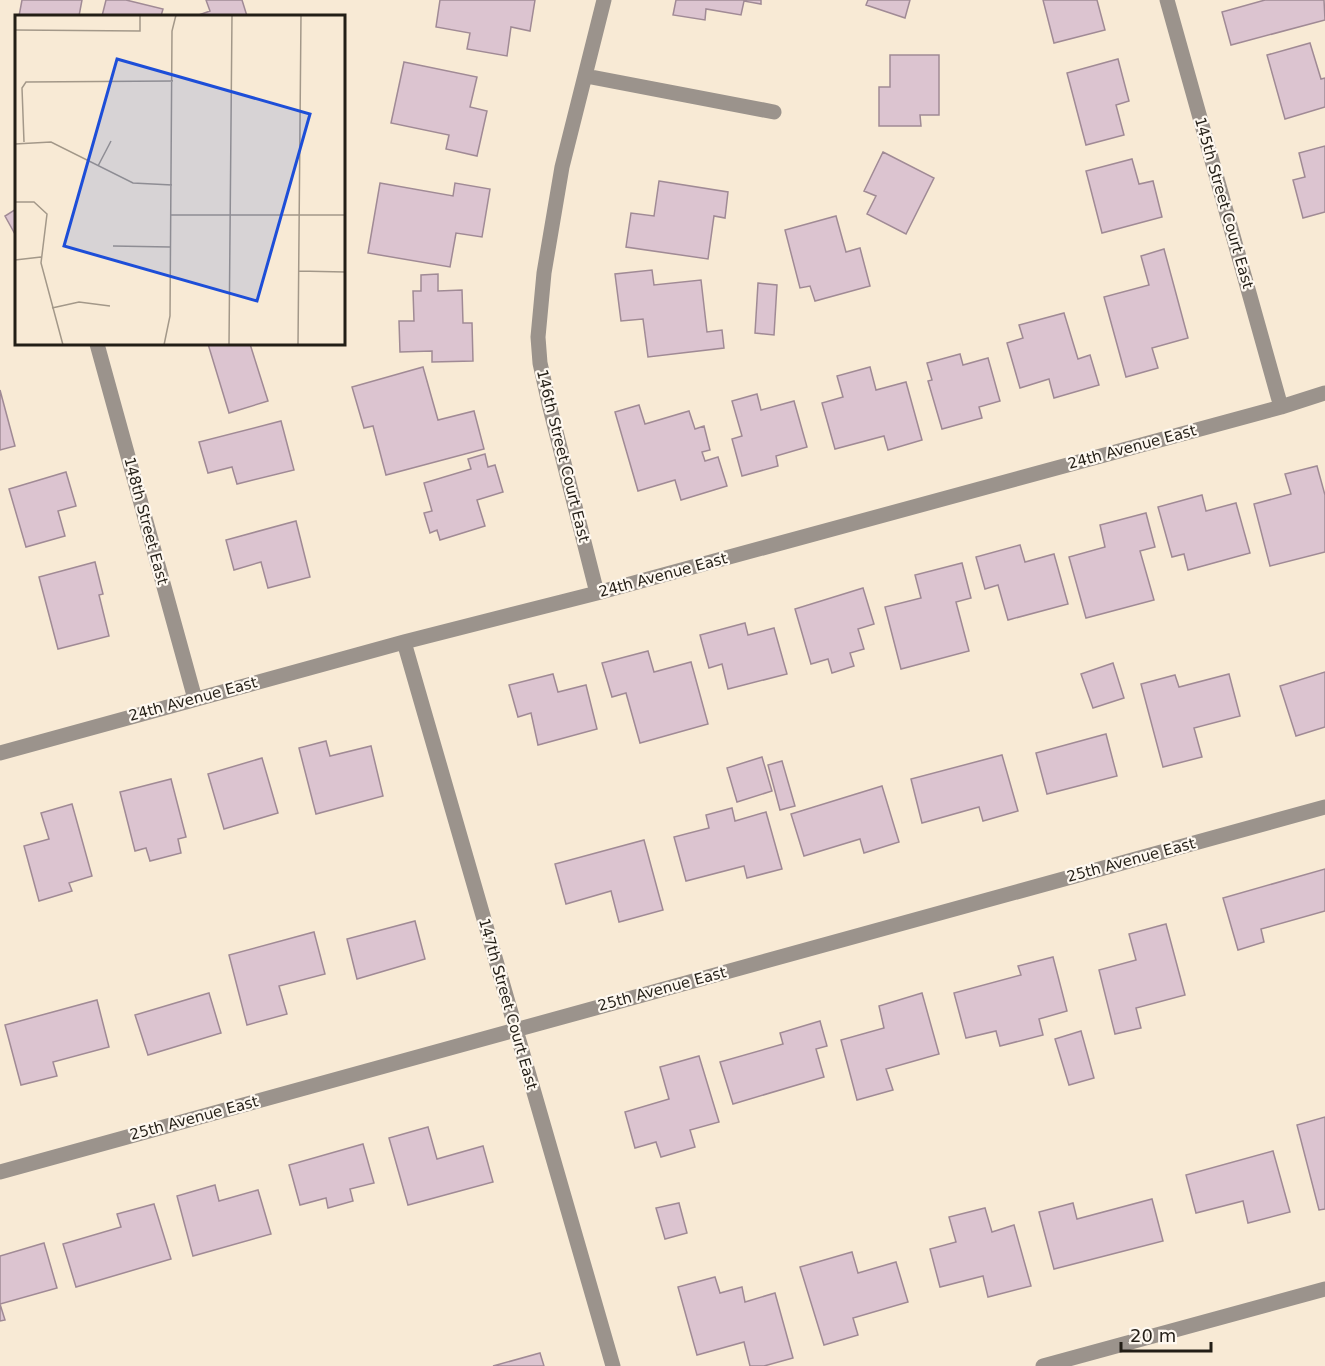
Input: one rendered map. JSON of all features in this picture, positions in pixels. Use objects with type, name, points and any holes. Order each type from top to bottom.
[{"type":"street","name":"146th Street Court East","points":[[597,593],[550,408],[540,363],[538,337],[543,273],[562,167],[604,0]]},
{"type":"street","name":"145th Street Court East","points":[[1167,0],[1281,407]]},
{"type":"street","points":[[586,75],[774,112]]},
{"type":"street","name":"148th Street East","points":[[97,345],[195,699]]},
{"type":"street","name":"24th Avenue East","points":[[0,753],[404,642],[597,593],[1281,407],[1325,393]]},
{"type":"street","name":"147th Street Court East","points":[[404,642],[613,1366]]},
{"type":"street","name":"25th Avenue East","points":[[0,1172],[1325,807]]},
{"type":"street","points":[[1043,1366],[1325,1289]]},
{"type":"building","points":[[22,0],[82,0],[79,15],[19,15]]},
{"type":"building","points":[[106,0],[126,0],[163,9],[161,15],[102,15]]},
{"type":"building","points":[[206,0],[242,0],[247,15],[199,15],[210,11]]},
{"type":"building","points":[[440,0],[535,0],[530,31],[511,27],[507,56],[467,49],[470,33],[436,27]]},
{"type":"building","points":[[676,0],[761,0],[761,4],[744,1],[741,15],[706,9],[705,20],[673,15]]},
{"type":"building","points":[[868,0],[910,0],[905,18],[866,5]]},
{"type":"building","points":[[1043,0],[1097,0],[1105,30],[1054,43]]},
{"type":"building","points":[[1265,0],[1324,0],[1325,20],[1231,45],[1222,12]]},
{"type":"building","points":[[1310,43],[1321,79],[1325,78],[1325,107],[1285,119],[1267,55]]},
{"type":"building","points":[[890,55],[939,55],[939,115],[920,115],[921,126],[879,126],[879,87],[890,87]]},
{"type":"building","points":[[1118,59],[1129,101],[1116,105],[1124,135],[1086,145],[1067,73]]},
{"type":"building","points":[[404,62],[477,77],[470,107],[487,111],[477,156],[446,149],[449,135],[391,123]]},
{"type":"building","points":[[1325,146],[1325,212],[1303,218],[1293,180],[1305,177],[1299,153]]},
{"type":"building","points":[[883,152],[934,178],[906,234],[867,214],[876,196],[864,191]]},
{"type":"building","points":[[1132,159],[1139,184],[1153,181],[1162,217],[1102,233],[1086,171]]},
{"type":"building","points":[[659,181],[728,192],[725,218],[714,216],[708,259],[626,247],[631,213],[654,216]]},
{"type":"building","points":[[380,183],[453,196],[455,183],[490,189],[482,237],[456,233],[450,267],[368,253]]},
{"type":"building","points":[[15,210],[15,234],[5,216]]},
{"type":"building","points":[[836,216],[846,252],[860,248],[870,286],[815,301],[810,286],[800,288],[785,230]]},
{"type":"building","points":[[1164,249],[1188,338],[1152,348],[1158,368],[1126,377],[1104,297],[1149,285],[1141,256]]},
{"type":"building","points":[[652,270],[654,285],[701,280],[707,332],[722,330],[724,348],[648,357],[643,319],[621,321],[615,274]]},
{"type":"building","points":[[438,274],[438,291],[462,290],[463,323],[472,323],[473,361],[432,362],[432,351],[400,352],[399,321],[414,321],[413,291],[421,291],[421,275]]},
{"type":"building","points":[[758,283],[777,285],[774,335],[755,333]]},
{"type":"building","points":[[1064,313],[1078,359],[1090,355],[1099,385],[1054,398],[1049,379],[1020,388],[1007,343],[1023,338],[1019,325]]},
{"type":"building","points":[[208,345],[250,345],[268,401],[229,413]]},
{"type":"building","points":[[960,354],[963,365],[988,358],[1000,401],[979,407],[982,418],[942,429],[928,381],[932,380],[927,363]]},
{"type":"building","points":[[423,367],[438,420],[474,411],[484,449],[386,475],[373,426],[364,428],[352,387]]},
{"type":"building","points":[[870,367],[876,390],[906,382],[922,440],[888,450],[884,436],[835,449],[822,403],[843,397],[837,376]]},
{"type":"building","points":[[0,390],[15,446],[0,450]]},
{"type":"building","points":[[757,394],[761,410],[794,401],[807,447],[776,456],[778,466],[742,476],[732,439],[742,436],[732,401]]},
{"type":"building","points":[[639,405],[645,424],[689,411],[695,429],[704,426],[710,450],[702,452],[705,461],[718,457],[727,486],[681,500],[675,480],[638,491],[615,412]]},
{"type":"building","points":[[281,421],[294,470],[237,484],[232,467],[208,473],[199,442]]},
{"type":"building","points":[[485,454],[488,467],[495,465],[503,492],[477,500],[485,526],[440,540],[437,530],[430,533],[424,513],[432,511],[424,483],[471,469],[468,459]]},
{"type":"building","points":[[1317,466],[1325,495],[1325,552],[1270,566],[1254,504],[1291,494],[1285,474]]},
{"type":"building","points":[[66,472],[76,506],[58,511],[65,536],[26,547],[9,489]]},
{"type":"building","points":[[1202,495],[1206,511],[1236,503],[1250,553],[1188,570],[1184,554],[1172,557],[1158,507]]},
{"type":"building","points":[[1146,513],[1155,547],[1140,551],[1154,600],[1086,618],[1069,557],[1105,547],[1100,525]]},
{"type":"building","points":[[296,521],[310,577],[268,588],[261,562],[234,570],[226,540]]},
{"type":"building","points":[[1020,545],[1025,562],[1054,554],[1068,604],[1008,620],[998,585],[985,589],[976,557]]},
{"type":"building","points":[[95,562],[103,594],[99,595],[109,636],[58,649],[39,577]]},
{"type":"building","points":[[962,563],[971,598],[956,602],[969,651],[901,669],[885,607],[921,598],[915,575]]},
{"type":"building","points":[[863,588],[874,624],[858,629],[864,649],[850,653],[854,666],[832,673],[828,659],[811,664],[795,609]]},
{"type":"building","points":[[745,623],[748,635],[774,628],[787,674],[728,689],[722,664],[709,668],[700,635]]},
{"type":"building","points":[[648,651],[654,672],[691,662],[708,724],[640,743],[626,693],[612,697],[602,663]]},
{"type":"building","points":[[1113,663],[1124,698],[1093,708],[1081,674]]},
{"type":"building","points":[[1325,672],[1325,727],[1296,736],[1280,686]]},
{"type":"building","points":[[553,674],[558,692],[586,685],[597,729],[538,745],[531,713],[518,717],[509,685]]},
{"type":"building","points":[[1229,674],[1240,716],[1194,728],[1202,757],[1163,767],[1141,684],[1175,675],[1179,687]]},
{"type":"building","points":[[1106,734],[1117,776],[1047,794],[1036,753]]},
{"type":"building","points":[[326,741],[330,756],[371,746],[383,796],[316,814],[299,748]]},
{"type":"building","points":[[1002,755],[1018,811],[983,821],[979,807],[922,823],[911,779]]},
{"type":"building","points":[[762,757],[772,791],[737,802],[727,768]]},
{"type":"building","points":[[262,758],[278,813],[224,829],[208,774]]},
{"type":"building","points":[[782,761],[795,806],[780,810],[768,765]]},
{"type":"building","points":[[171,779],[186,837],[178,839],[181,853],[150,861],[146,848],[135,851],[120,792]]},
{"type":"building","points":[[882,786],[899,842],[864,853],[860,839],[804,856],[791,814]]},
{"type":"building","points":[[72,804],[92,876],[69,883],[72,891],[39,901],[24,846],[49,839],[41,813]]},
{"type":"building","points":[[732,808],[735,821],[766,812],[782,869],[747,878],[744,866],[686,881],[674,837],[709,828],[706,815]]},
{"type":"building","points":[[644,840],[663,910],[619,922],[611,891],[566,904],[555,864]]},
{"type":"building","points":[[1325,869],[1325,911],[1261,929],[1264,942],[1238,950],[1223,898]]},
{"type":"building","points":[[415,921],[425,959],[357,979],[347,939]]},
{"type":"building","points":[[1166,924],[1185,995],[1136,1008],[1141,1028],[1115,1034],[1099,970],[1136,960],[1129,934]]},
{"type":"building","points":[[314,932],[325,974],[279,986],[287,1014],[247,1025],[229,955]]},
{"type":"building","points":[[1053,957],[1067,1011],[1039,1019],[1043,1035],[1000,1046],[996,1031],[966,1038],[954,993],[1021,975],[1018,966]]},
{"type":"building","points":[[209,993],[221,1033],[148,1055],[135,1015]]},
{"type":"building","points":[[922,993],[939,1054],[886,1069],[893,1090],[857,1100],[841,1040],[884,1028],[879,1006]]},
{"type":"building","points":[[97,1000],[109,1047],[53,1062],[57,1076],[21,1085],[5,1025]]},
{"type":"building","points":[[820,1021],[827,1046],[816,1049],[824,1077],[733,1104],[720,1062],[783,1044],[780,1033]]},
{"type":"building","points":[[1081,1031],[1094,1078],[1069,1085],[1055,1039]]},
{"type":"building","points":[[699,1056],[719,1122],[690,1130],[695,1147],[661,1157],[656,1142],[635,1148],[625,1112],[669,1099],[660,1067]]},
{"type":"building","points":[[1325,1117],[1325,1209],[1319,1210],[1297,1125]]},
{"type":"building","points":[[428,1127],[437,1159],[483,1146],[493,1182],[408,1205],[389,1138]]},
{"type":"building","points":[[363,1144],[374,1183],[350,1189],[353,1201],[328,1208],[326,1198],[300,1205],[289,1165]]},
{"type":"building","points":[[1273,1151],[1290,1212],[1248,1223],[1243,1201],[1196,1213],[1186,1175]]},
{"type":"building","points":[[215,1185],[219,1201],[258,1190],[271,1234],[193,1256],[177,1196]]},
{"type":"building","points":[[1152,1199],[1163,1241],[1054,1269],[1039,1212],[1073,1203],[1077,1219]]},
{"type":"building","points":[[679,1203],[687,1233],[665,1239],[656,1208]]},
{"type":"building","points":[[154,1204],[171,1259],[76,1287],[63,1244],[121,1227],[117,1214]]},
{"type":"building","points":[[985,1208],[992,1232],[1014,1225],[1031,1286],[988,1297],[983,1276],[940,1287],[930,1249],[956,1242],[949,1217]]},
{"type":"building","points":[[44,1243],[57,1288],[0,1304],[0,1256]]},
{"type":"building","points":[[852,1252],[858,1273],[896,1262],[908,1302],[853,1318],[858,1335],[824,1345],[800,1267]]},
{"type":"building","points":[[715,1277],[720,1293],[742,1287],[745,1302],[775,1293],[793,1358],[764,1366],[750,1366],[744,1342],[697,1355],[678,1287]]},
{"type":"building","points":[[0,1304],[5,1320],[0,1321]]},
{"type":"building","points":[[540,1353],[544,1366],[493,1366]]}]
